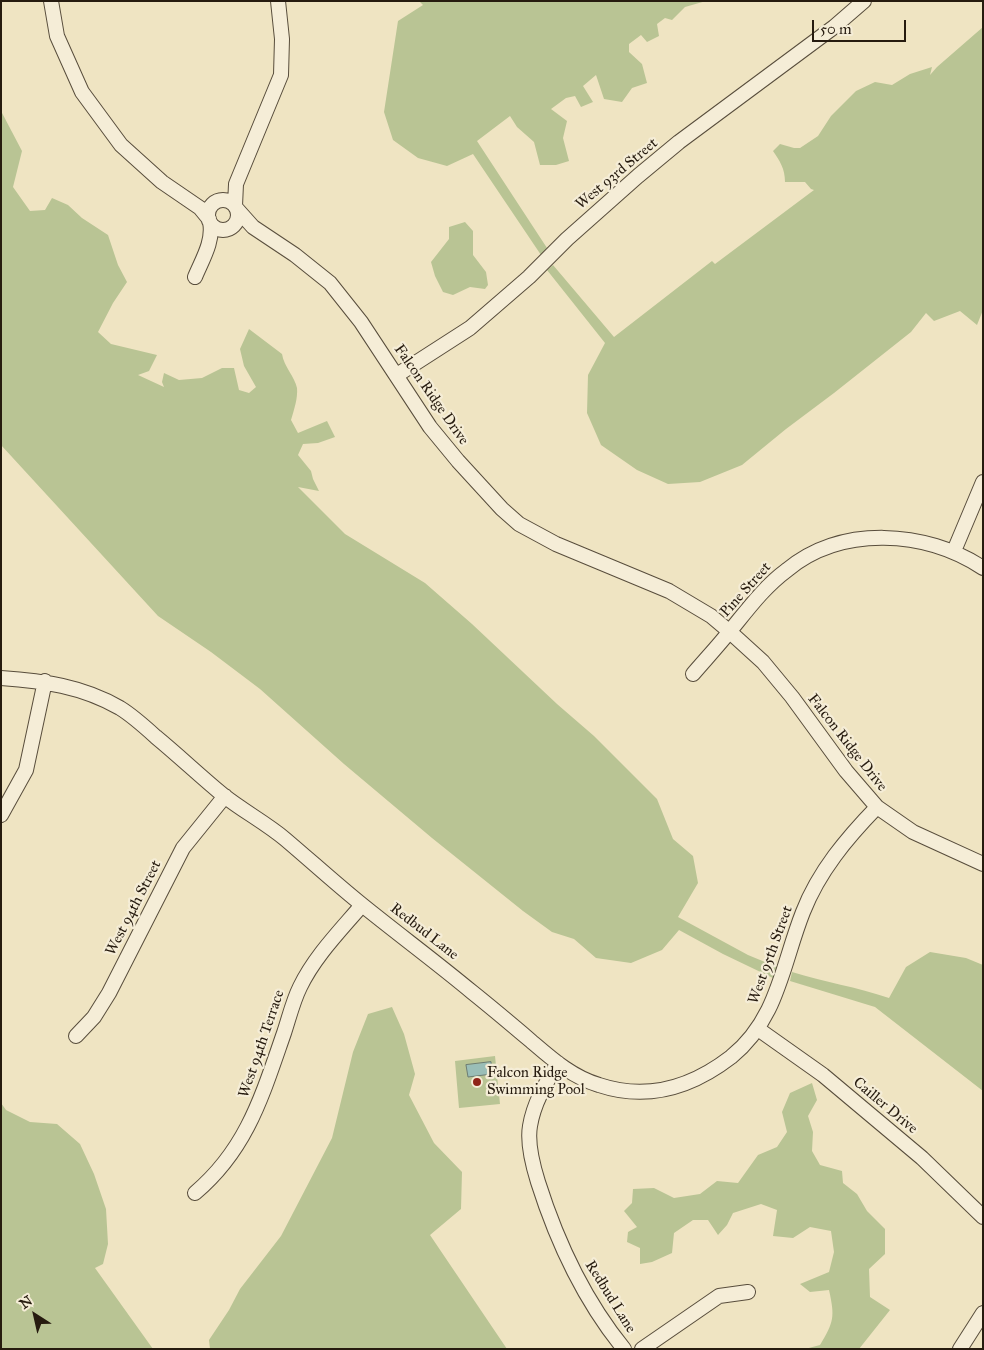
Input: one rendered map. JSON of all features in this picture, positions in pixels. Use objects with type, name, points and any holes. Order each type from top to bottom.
[{"type":"street","points":[[51,1],[57,36],[82,92],[121,145],[162,182],[200,208],[214,227],[226,229],[242,226],[253,227]]},
{"type":"street","points":[[210,242],[236,222],[238,217],[235,207],[236,184],[281,75],[282,39],[278,1]]},
{"type":"street","name":"West 93rd Street","points":[[397,375],[470,328],[529,277],[567,239],[638,176],[680,142],[834,27],[864,1]]},
{"type":"street","points":[[195,277],[210,242],[212,229],[209,221],[209,210],[216,201],[236,184]]},
{"type":"street","points":[[184,196],[200,201],[229,201],[235,207]]},
{"type":"street","name":"Falcon Ridge Drive","points":[[235,207],[253,227],[295,255],[330,283],[361,322],[430,427],[502,509],[519,524],[556,544],[669,591],[711,616],[763,662],[792,697],[846,771],[877,807],[913,832],[983,864]]},
{"type":"street","points":[[954,551],[983,482]]},
{"type":"street","name":"Pine Street","points":[[730,632],[760,594],[794,564],[818,551],[852,541],[871,538],[913,540],[954,551],[983,568]]},
{"type":"street","points":[[693,674],[730,632]]},
{"type":"street","name":"Redbud Lane","points":[[1,678],[45,681],[81,691],[121,708],[225,796],[283,838],[362,905],[438,963],[558,1063],[540,1092],[530,1126],[531,1150],[535,1171],[552,1223],[569,1261],[604,1322],[624,1349]]},
{"type":"street","points":[[1,815],[26,770],[45,681]]},
{"type":"street","name":"West 94th Street","points":[[76,1036],[94,1017],[110,993],[183,848],[225,796]]},
{"type":"street","name":"West 95th Street","points":[[558,1063],[567,1071],[598,1085],[639,1092],[672,1088],[692,1081],[732,1056],[758,1029],[767,1014],[812,890],[846,840],[877,807]]},
{"type":"street","name":"West 94th Terrace","points":[[195,1193],[213,1178],[244,1135],[260,1102],[300,987],[312,965],[362,905]]},
{"type":"street","name":"Cailler Drive","points":[[758,1029],[823,1075],[922,1158],[983,1217]]},
{"type":"street","points":[[642,1349],[719,1296],[748,1292]]},
{"type":"street","points":[[960,1349],[983,1313]]},
{"type":"green space","points":[[419,1],[706,1],[685,7],[672,20],[665,18],[657,24],[659,36],[647,42],[641,35],[629,44],[629,52],[642,64],[647,83],[632,88],[622,102],[604,99],[596,75],[583,86],[593,102],[581,107],[575,96],[566,98],[551,109],[567,121],[563,138],[569,161],[556,165],[540,165],[534,142],[517,127],[510,116],[477,141],[547,248],[541,255],[473,154],[447,166],[418,158],[393,140],[384,112],[398,21],[423,5]]},
{"type":"green space","points":[[983,27],[983,310],[977,325],[960,311],[934,321],[926,313],[911,332],[742,465],[700,482],[668,484],[637,470],[601,445],[587,413],[588,375],[605,343],[547,270],[553,265],[614,337],[712,261],[715,264],[814,190],[805,182],[785,182],[782,165],[773,151],[780,144],[800,148],[818,136],[831,116],[856,91],[875,82],[892,85],[910,74],[932,67],[930,75]]},
{"type":"green space","points":[[1,111],[22,151],[13,187],[30,211],[45,210],[52,198],[68,205],[82,218],[108,235],[118,265],[127,282],[113,303],[98,332],[111,344],[157,355],[149,371],[138,375],[164,387],[162,382],[164,373],[179,380],[202,378],[222,368],[234,368],[239,390],[249,393],[256,387],[244,366],[240,349],[249,329],[282,354],[297,388],[291,420],[298,433],[327,421],[335,437],[318,443],[303,444],[298,455],[311,471],[319,491],[298,487],[345,534],[425,583],[594,736],[657,799],[673,839],[693,856],[698,883],[678,917],[748,955],[777,967],[773,978],[679,930],[662,950],[631,963],[596,958],[574,939],[552,932],[432,838],[344,764],[260,689],[211,652],[158,616],[1,445]]},
{"type":"green space","points":[[465,222],[473,231],[473,255],[486,272],[488,285],[485,289],[470,287],[453,295],[443,292],[431,262],[449,239],[449,227]]},
{"type":"green space","points":[[930,952],[966,958],[983,965],[983,1091],[875,1007],[790,981],[792,972],[889,998],[906,967]]},
{"type":"green space","points":[[392,1007],[404,1034],[415,1074],[409,1095],[434,1143],[462,1172],[461,1209],[430,1235],[507,1349],[210,1349],[209,1340],[229,1310],[240,1289],[281,1236],[332,1138],[353,1052],[368,1014]]},
{"type":"green space","name":"Falcon Ridge Swimming Pool","points":[[495,1056],[500,1104],[459,1108],[455,1061]]},
{"type":"green space","points":[[812,1083],[817,1100],[808,1116],[813,1132],[812,1151],[820,1165],[842,1171],[843,1183],[857,1194],[867,1211],[885,1229],[885,1254],[869,1269],[870,1297],[890,1310],[859,1349],[805,1349],[820,1345],[831,1325],[832,1307],[829,1290],[810,1292],[800,1284],[829,1272],[834,1252],[831,1231],[810,1227],[793,1238],[773,1236],[777,1210],[761,1204],[733,1213],[727,1225],[718,1235],[708,1220],[693,1220],[674,1233],[672,1253],[652,1262],[640,1264],[640,1248],[627,1242],[628,1232],[637,1227],[624,1211],[632,1203],[633,1189],[654,1188],[674,1198],[700,1194],[717,1181],[738,1183],[758,1155],[777,1147],[787,1132],[782,1112],[790,1093]]},
{"type":"green space","points":[[1,1103],[6,1110],[30,1122],[57,1124],[80,1144],[94,1174],[106,1209],[108,1244],[103,1264],[95,1268],[153,1349],[1,1349]]},
{"type":"water","points":[[491,1062],[492,1074],[468,1077],[466,1065]]},
{"type":"place","name":"Falcon Ridge Swimming Pool","points":[[477,1082]]}]
